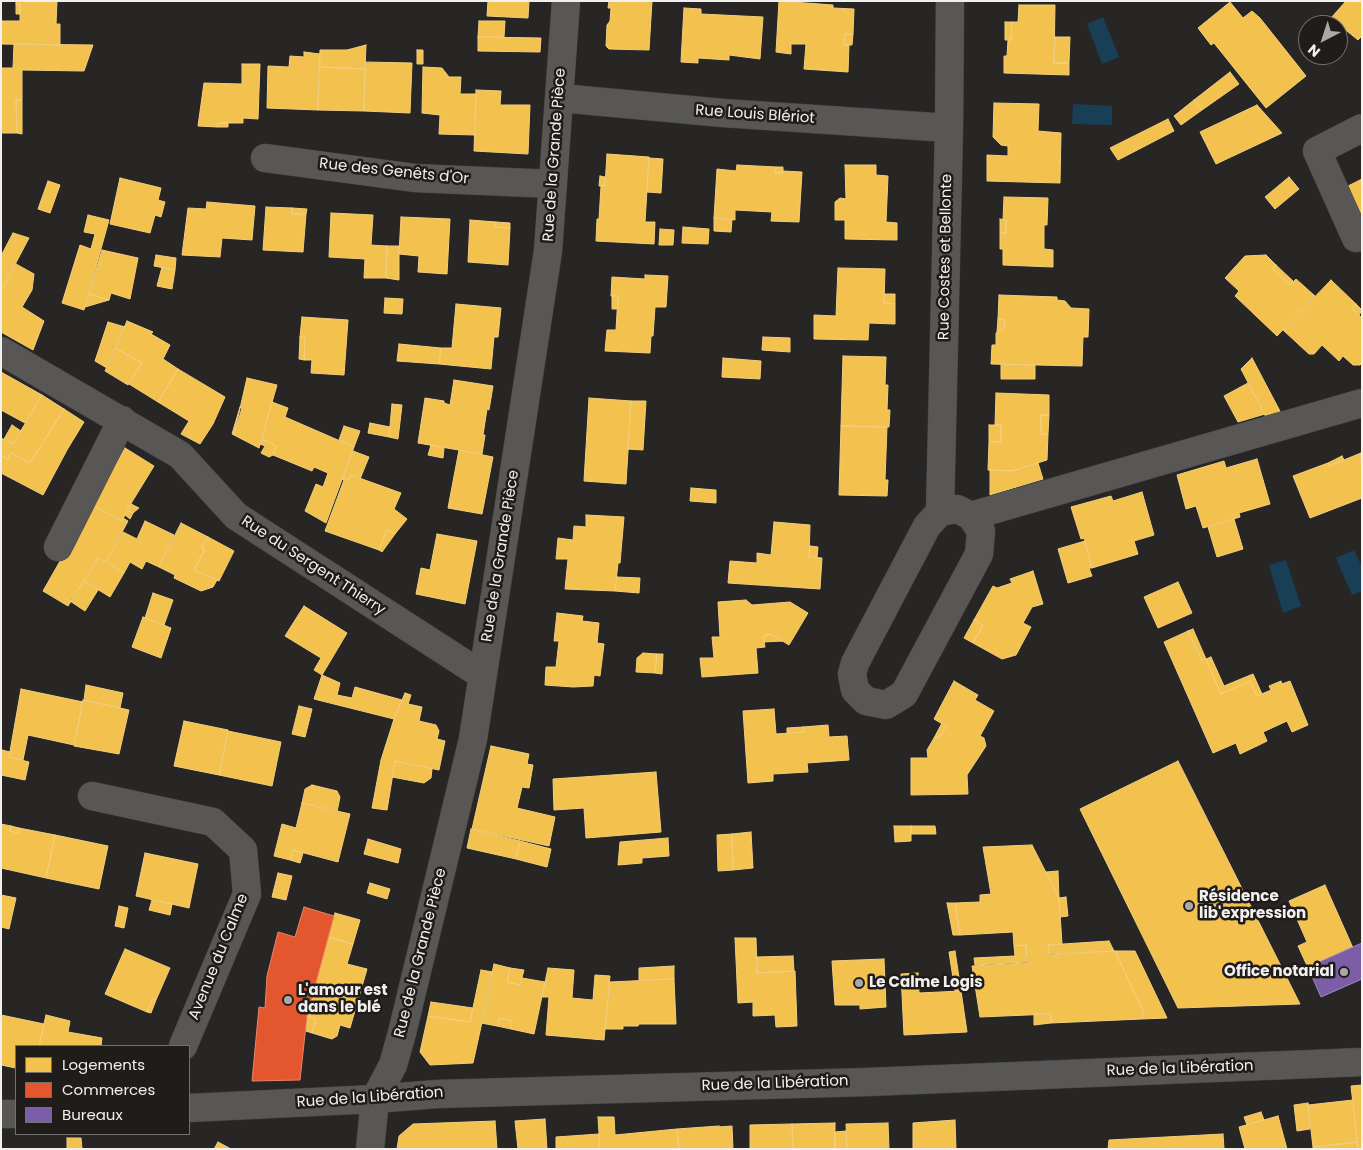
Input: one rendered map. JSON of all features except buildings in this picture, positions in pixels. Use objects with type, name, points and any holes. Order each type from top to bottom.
[{"type":"street","name":"Rue de la Grande Pièce","points":[[375,1099],[393,1065],[402,1033],[473,739],[548,251],[566,1]]},
{"type":"street","name":"Rue Costes et Bellonte","points":[[940,512],[950,1]]},
{"type":"street","name":"Rue Louis Blériot","points":[[560,98],[722,113],[949,128]]},
{"type":"street","points":[[1356,238],[1317,152],[1362,128]]},
{"type":"street","name":"Rue des Genêts d'Or","points":[[265,158],[415,178],[553,184]]},
{"type":"street","name":"Rue du Sergent Thierry","points":[[1,351],[180,455],[236,516],[482,675]]},
{"type":"street","points":[[971,516],[1362,403]]},
{"type":"street","points":[[58,547],[122,420]]},
{"type":"street","points":[[957,509],[971,516],[981,531],[979,554],[904,694],[886,705],[866,700],[855,690],[852,674],[855,663],[927,526],[940,512],[957,509]]},
{"type":"street","name":"Avenue du Calme","points":[[92,796],[212,822],[243,850],[247,894],[183,1045]]},
{"type":"street","name":"Rue de la Libération","points":[[190,1108],[437,1094],[868,1082],[1362,1062]]},
{"type":"street","points":[[370,1149],[375,1099]]},
{"type":"street","points":[[1,1114],[15,1114]]},
{"type":"water","points":[[1103,17],[1119,57],[1102,64],[1087,24]]},
{"type":"water","points":[[1073,104],[1112,106],[1112,125],[1072,124]]},
{"type":"water","points":[[1354,550],[1362,567],[1362,591],[1352,595],[1336,558]]},
{"type":"water","points":[[1286,560],[1301,606],[1283,613],[1269,565]]},
{"type":"place","name":"Résidence lib'expression","points":[[1189,906]]},
{"type":"place","name":"Office notarial","points":[[1344,972]]},
{"type":"place","name":"Le Calme Logis","points":[[859,983]]},
{"type":"place","name":"L'amour est dans le blé","points":[[288,1000]]}]
